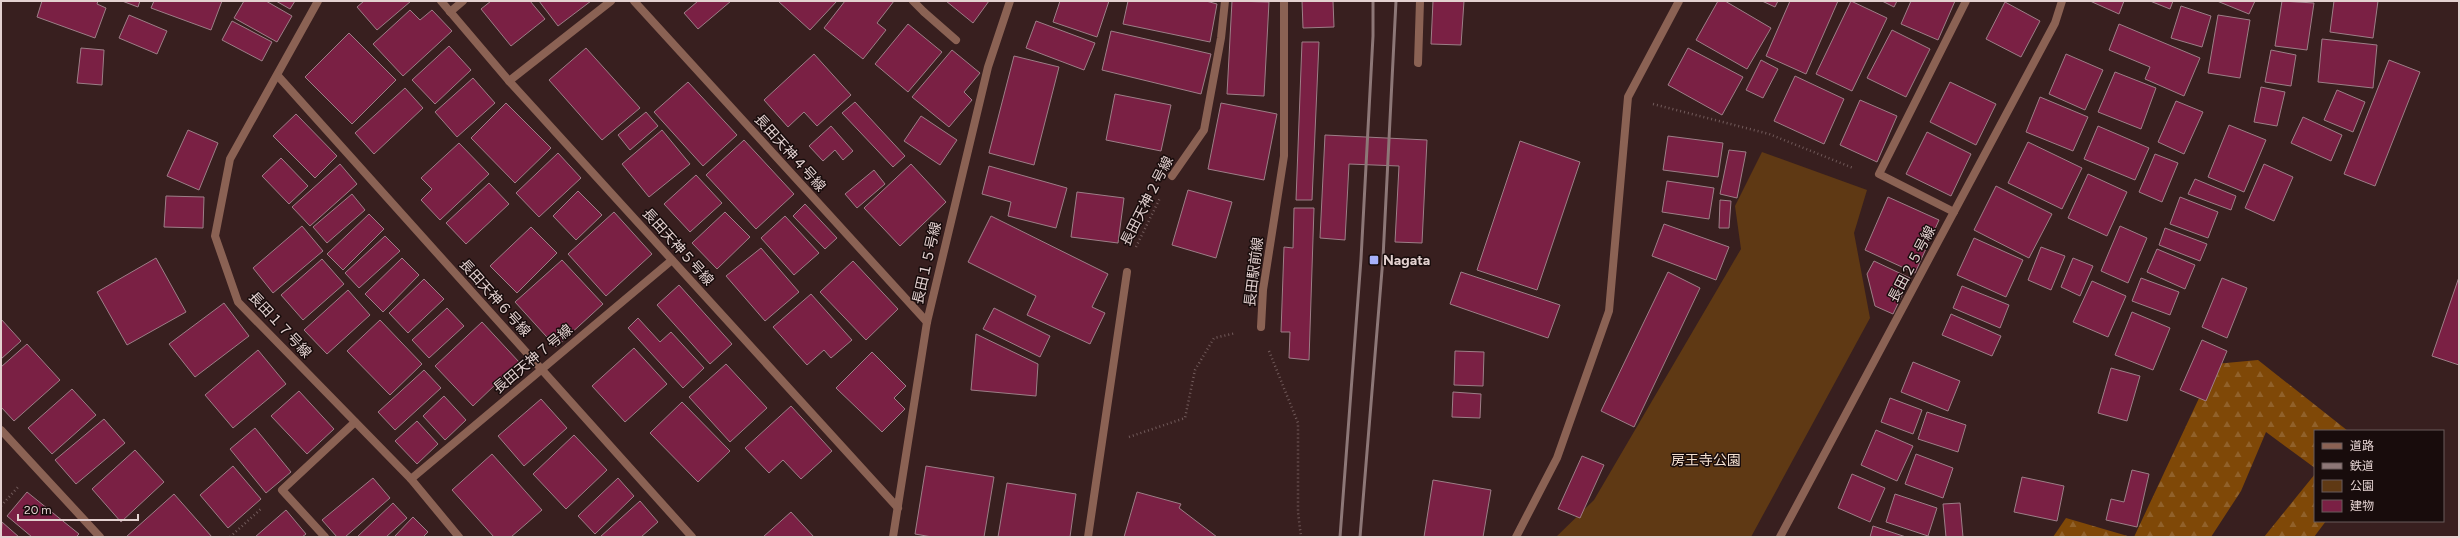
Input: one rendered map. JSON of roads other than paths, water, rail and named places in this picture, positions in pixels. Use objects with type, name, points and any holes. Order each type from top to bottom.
[{"type":"street","name":"長田１７号線","points":[[318,1],[278,76],[230,159],[215,236],[238,302],[411,479],[459,537]]},
{"type":"street","name":"長田天神５号線","points":[[441,1],[509,81],[898,508]]},
{"type":"street","points":[[450,12],[463,1]]},
{"type":"street","points":[[509,81],[611,1]]},
{"type":"street","name":"長田天神４号線","points":[[634,1],[927,322]]},
{"type":"street","points":[[912,1],[956,40]]},
{"type":"street","name":"長田１５号線","points":[[893,537],[927,322],[988,67],[1010,1]]},
{"type":"street","name":"長田天神２号線","points":[[1172,176],[1204,130],[1221,38],[1225,1]]},
{"type":"street","name":"長田駅前線","points":[[1261,327],[1263,290],[1284,156],[1284,1]]},
{"type":"street","points":[[1418,63],[1420,1]]},
{"type":"street","points":[[1516,537],[1557,458],[1608,311],[1628,97],[1679,1]]},
{"type":"street","points":[[1954,212],[1879,174],[1966,1]]},
{"type":"street","name":"長田２５号線","points":[[1780,537],[2055,23],[2062,1]]},
{"type":"street","name":"長田天神６号線","points":[[278,76],[692,537]]},
{"type":"street","name":"長田天神７号線","points":[[411,479],[672,260]]},
{"type":"street","points":[[1088,537],[1127,272]]},
{"type":"street","points":[[324,537],[282,490],[355,422]]},
{"type":"street","points":[[1,430],[95,535]]},
{"type":"railway","points":[[1340,537],[1361,259],[1373,36],[1373,1]]},
{"type":"railway","points":[[1360,537],[1383,258],[1396,1]]},
{"type":"place","name":"Nagata","points":[[1374,260]]},
{"type":"park label","name":"房王寺公園","points":[[1706,460]]}]
